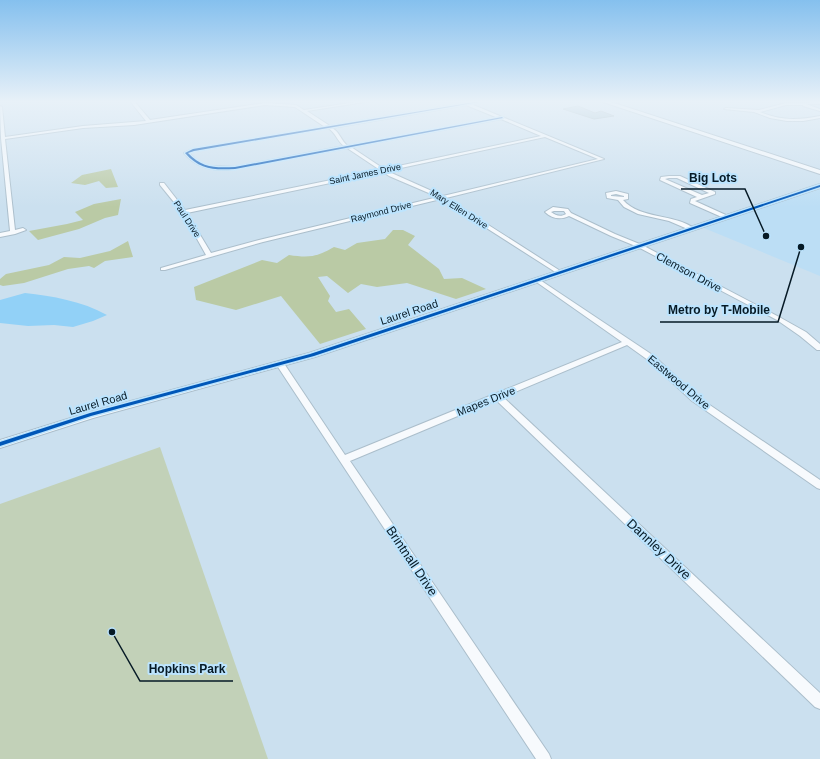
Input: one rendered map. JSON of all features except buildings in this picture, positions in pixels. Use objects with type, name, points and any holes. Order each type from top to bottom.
[{"type":"main road","points":[[712,136],[820,172]]},
{"type":"street","name":"Mary Ellen Drive","points":[[3,138],[14,136]]},
{"type":"street","points":[[275,136],[186,153],[197,164],[214,168],[228,168],[404,136]]},
{"type":"street","name":"Mary Ellen Drive","points":[[338,136],[340,141],[348,147],[397,178],[428,189],[560,273]]},
{"type":"street","name":"Saint James Drive","points":[[184,212],[544,136]]},
{"type":"street","name":"Raymond Drive","points":[[162,268],[210,256],[256,242],[602,159],[547,136]]},
{"type":"street","points":[[3,138],[13,233]]},
{"type":"street","points":[[702,197],[664,182],[662,179],[669,177],[678,178],[712,192],[712,194],[693,200],[692,202],[726,218]]},
{"type":"street","name":"Paul Drive","points":[[162,184],[184,212],[210,256]]},
{"type":"street","name":"Laurel Road","points":[[0,444],[90,415],[280,364],[333,348],[820,186]]},
{"type":"street","points":[[620,199],[626,206],[640,213],[671,220],[692,229]]},
{"type":"street","name":"Clemson Drive","points":[[569,214],[613,236],[640,246],[779,319],[820,348]]},
{"type":"street","points":[[0,236],[23,230]]},
{"type":"street","name":"Eastwood Drive","points":[[537,280],[662,367],[695,399],[820,485]]},
{"type":"street","name":"Mapes Drive","points":[[344,459],[628,342]]},
{"type":"street","name":"Brintnall Drive","points":[[280,364],[544,759]]},
{"type":"street","name":"Dannley Drive","points":[[498,396],[820,702]]},
{"type":"shaded area","points":[[820,186],[820,276],[699,226]]},
{"type":"green space","points":[[111,169],[118,187],[106,188],[99,181],[85,185],[71,183],[82,175]]},
{"type":"green space","points":[[121,199],[118,215],[105,218],[79,229],[38,240],[29,231],[83,220],[75,212],[94,204]]},
{"type":"green space","points":[[393,230],[403,230],[415,236],[408,245],[439,269],[444,279],[462,278],[486,289],[456,299],[407,283],[377,287],[361,284],[348,293],[327,276],[318,277],[330,296],[328,301],[336,312],[349,309],[366,329],[320,344],[281,296],[236,310],[196,300],[194,287],[262,260],[277,263],[289,255],[313,256],[334,247],[345,250],[357,243],[385,239]]},
{"type":"green space","points":[[128,241],[133,257],[105,261],[94,268],[89,266],[68,269],[24,283],[3,286],[0,285],[0,279],[6,274],[49,265],[64,257],[80,258],[110,251]]},
{"type":"green space","points":[[160,447],[268,759],[0,759],[0,504]]},
{"type":"water","points":[[25,293],[67,300],[87,306],[107,315],[73,327],[54,325],[28,326],[0,323],[0,300]]},
{"type":"cycle path","points":[[274,136],[193,150],[186,153],[197,163],[208,167],[235,168],[404,136]]},
{"type":"cycle path","points":[[0,444],[90,415],[312,355],[820,186]]},
{"type":"place","name":"Big Lots","points":[[766,236]]},
{"type":"place","name":"Metro by T-Mobile","points":[[801,247]]},
{"type":"place","name":"Hopkins Park","points":[[112,632]]}]
